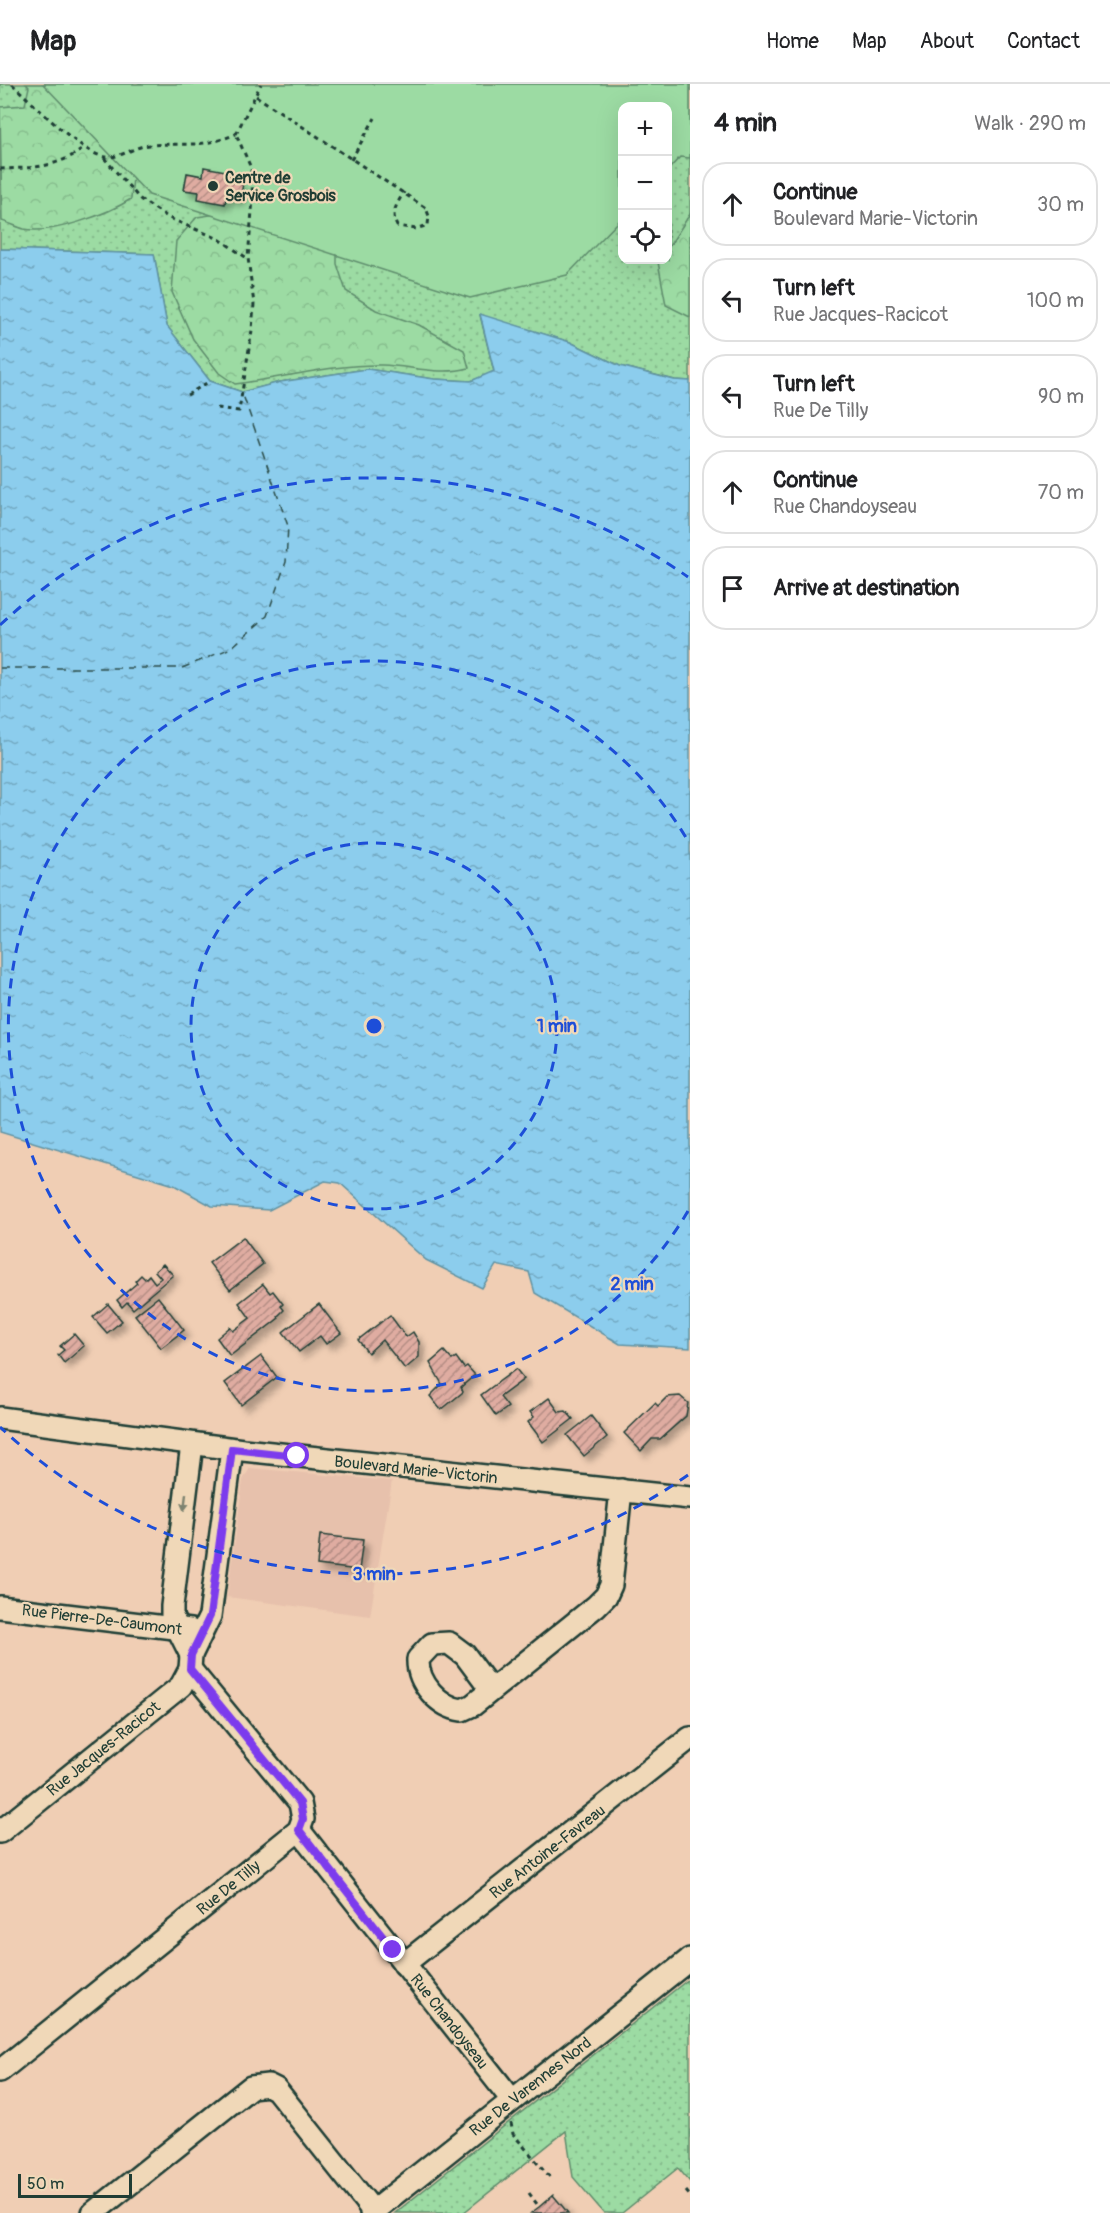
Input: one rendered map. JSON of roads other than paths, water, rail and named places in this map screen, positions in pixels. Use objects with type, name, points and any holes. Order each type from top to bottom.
[{"type":"street","name":"Boulevard Marie-Victorin","points":[[0,1418],[232,1449],[690,1498]]},
{"type":"street","points":[[192,1444],[172,1617],[190,1662],[300,1803],[303,1819],[299,1830]]},
{"type":"street","name":"Rue Jacques-Racicot","points":[[0,1832],[181,1686],[210,1616],[232,1449]]},
{"type":"street","points":[[492,1690],[606,1596],[611,1585],[621,1490]]},
{"type":"street","name":"Rue Pierre-De-Caumont","points":[[0,1608],[203,1632]]},
{"type":"street","name":"Rue Antoine-Favreau","points":[[404,1964],[690,1738]]},
{"type":"street","name":"Rue Chandoyseau","points":[[299,1830],[404,1964],[511,2108]]},
{"type":"street","name":"Rue De Tilly","points":[[0,2071],[299,1830]]},
{"type":"street","name":"Rue De Varennes Nord","points":[[372,2212],[511,2108],[690,1959]]},
{"type":"street","points":[[93,2213],[251,2087],[259,2084],[276,2089],[372,2212]]},
{"type":"water","points":[[0,249],[154,254],[167,326],[210,381],[242,392],[280,382],[367,369],[434,379],[471,381],[494,371],[480,314],[570,342],[620,366],[674,380],[690,381],[690,1348],[620,1344],[535,1293],[529,1272],[496,1265],[482,1288],[426,1260],[340,1183],[325,1181],[269,1210],[212,1206],[174,1185],[0,1132]]},
{"type":"place","name":"Centre de Service Grosbois","points":[[213,186]]}]
